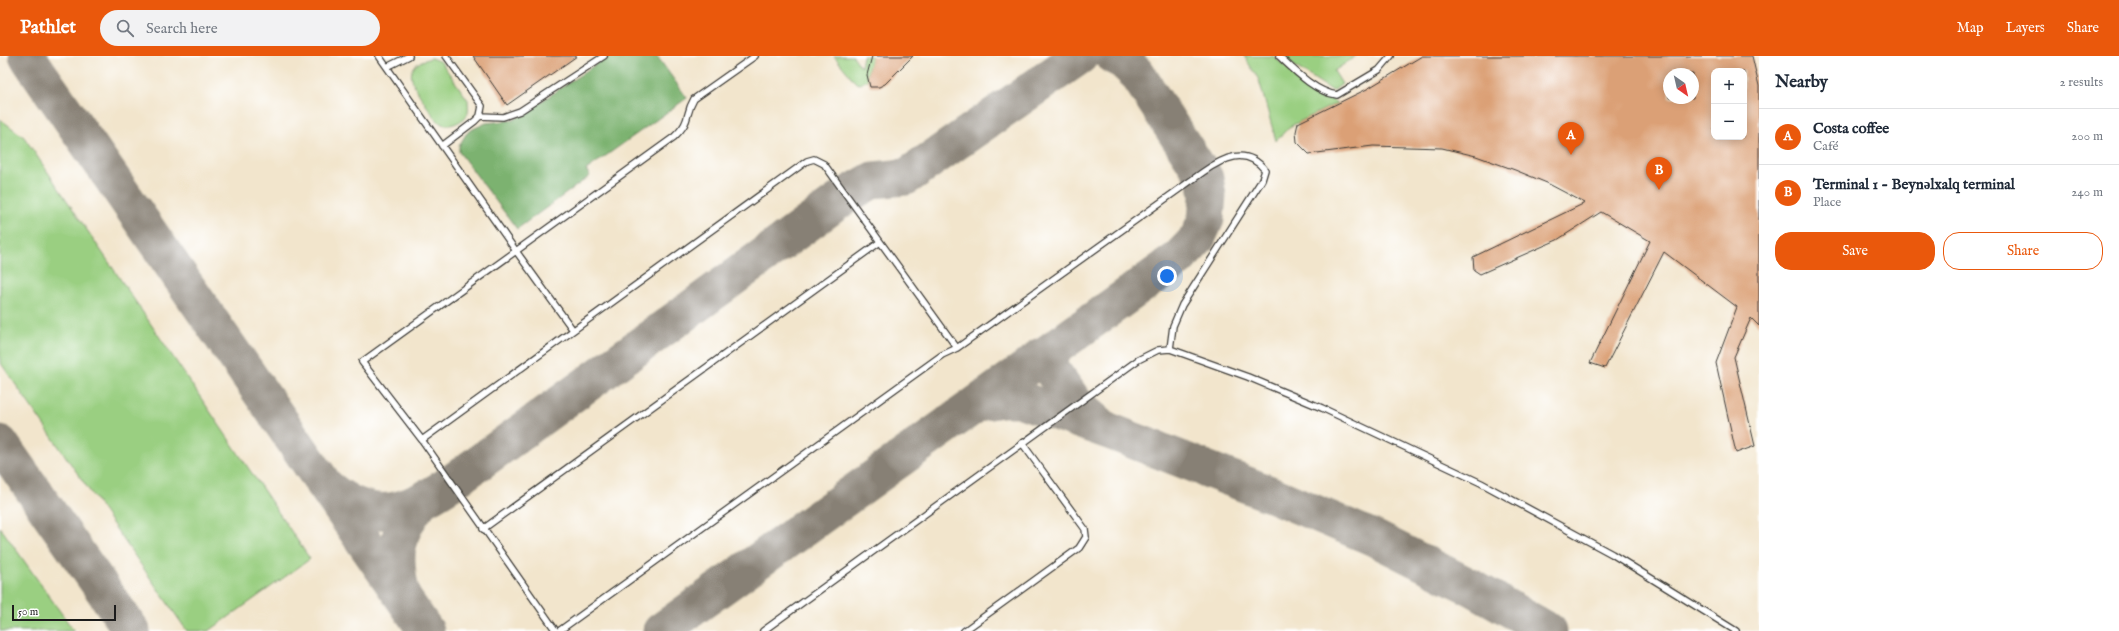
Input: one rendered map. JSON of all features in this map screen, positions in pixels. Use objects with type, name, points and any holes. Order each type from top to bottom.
[{"type":"lane","points":[[379,56],[573,330]]},
{"type":"lane","points":[[387,67],[409,56]]},
{"type":"lane","points":[[442,146],[480,116],[482,106],[446,56]]},
{"type":"lane","points":[[480,116],[503,117],[520,111],[604,56]]},
{"type":"lane","points":[[556,631],[422,440],[362,362],[674,137],[685,126],[689,107],[694,99],[755,56]]},
{"type":"lane","points":[[1279,56],[1314,84],[1329,94],[1337,95],[1379,70],[1392,56]]},
{"type":"lane","points":[[559,631],[929,364],[957,348],[1203,172],[1232,156],[1241,156],[1262,166],[1265,170],[1262,180],[1182,305],[1173,326],[1170,348]]},
{"type":"lane","points":[[422,440],[807,161],[814,159],[824,164],[957,348]]},
{"type":"lane","points":[[483,529],[880,242]]},
{"type":"lane","points":[[763,631],[1138,360],[1158,350],[1170,348],[1248,377],[1322,408],[1481,483],[1612,554],[1736,631]]},
{"type":"lane","points":[[964,631],[1079,548],[1086,537],[1085,529],[1022,443]]},
{"type":"green space","points":[[608,56],[657,56],[687,98],[586,170],[590,176],[517,229],[459,152],[459,146],[466,134],[473,129],[486,123],[514,120]]},
{"type":"green space","points":[[834,56],[853,56],[861,67],[863,56],[872,56],[867,75],[868,80],[859,84],[856,83]]},
{"type":"green space","points":[[1244,56],[1273,56],[1306,84],[1337,103],[1289,127],[1276,141],[1259,80]]},
{"type":"green space","points":[[1285,56],[1356,56],[1334,71],[1342,84],[1333,91],[1293,65]]},
{"type":"green space","points":[[431,58],[441,62],[468,100],[468,113],[464,119],[457,123],[445,125],[435,118],[414,84],[412,72],[415,66]]},
{"type":"green space","points":[[0,119],[24,137],[310,559],[209,631],[187,631],[0,362]]},
{"type":"green space","points":[[0,527],[74,631],[0,631]]},
{"type":"building","points":[[473,56],[577,56],[507,105]]},
{"type":"building","points":[[872,56],[913,56],[885,84],[879,87],[870,87],[867,75]]},
{"type":"building","points":[[1422,56],[1752,56],[1759,86],[1759,326],[1751,318],[1734,357],[1755,446],[1736,453],[1716,363],[1737,307],[1664,252],[1605,368],[1590,363],[1650,241],[1601,212],[1557,240],[1480,274],[1474,270],[1473,257],[1585,203],[1547,183],[1515,170],[1476,156],[1442,148],[1373,146],[1309,154],[1297,142],[1296,132],[1298,123],[1367,89]]},
{"type":"taxiway","points":[[27,56],[426,631]]},
{"type":"taxiway","points":[[329,489],[346,501],[361,508],[376,511],[390,511],[405,507],[435,493],[451,483],[847,195],[873,180],[906,177],[1080,56]]},
{"type":"taxiway","points":[[661,631],[1178,259],[1197,239],[1206,219],[1208,196],[1205,178],[1137,74],[1123,61],[1113,56]]},
{"type":"taxiway","points":[[1041,356],[1076,404],[1099,424]]},
{"type":"taxiway","points":[[978,403],[1002,399],[1019,399],[1109,431],[1273,495],[1374,538],[1473,588],[1549,631]]},
{"type":"taxiway","points":[[0,443],[132,631]]},
{"type":"taxiway","points":[[402,596],[397,569],[398,546],[405,524],[421,501]]},
{"type":"place","name":"Costa coffee","points":[[1571,155]]},
{"type":"place","name":"Terminal 1 - Beynəlxalq terminal","points":[[1659,190]]}]
